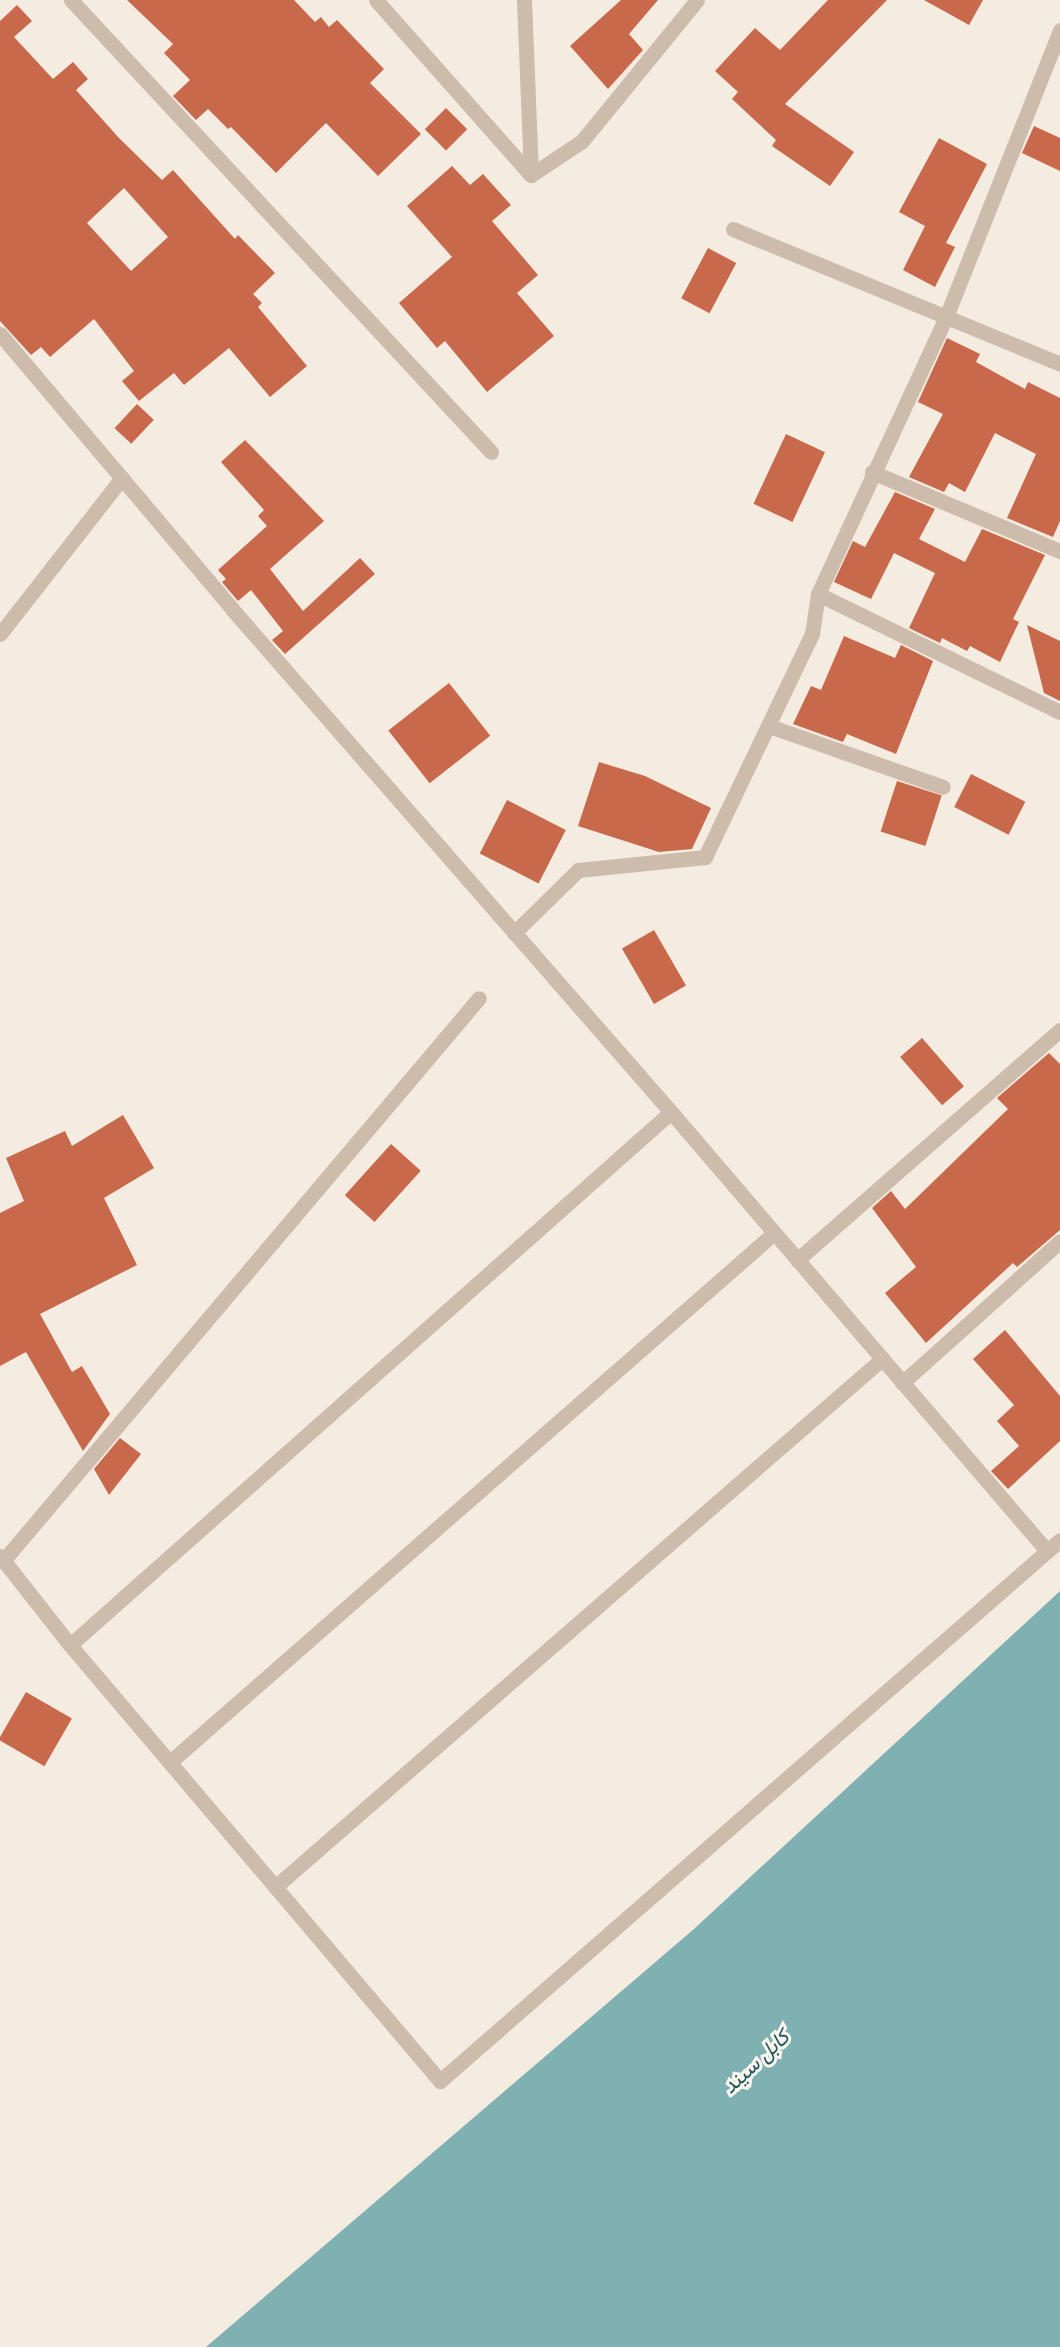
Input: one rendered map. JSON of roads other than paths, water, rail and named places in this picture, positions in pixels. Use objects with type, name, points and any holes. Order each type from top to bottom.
[{"type":"street","points":[[71,0],[491,452]]},
{"type":"street","points":[[376,0],[531,175]]},
{"type":"street","points":[[524,0],[531,175]]},
{"type":"street","points":[[531,175],[582,141],[697,0]]},
{"type":"street","points":[[514,933],[578,870],[705,857],[812,634],[818,594],[872,472],[946,317],[1060,30]]},
{"type":"street","points":[[734,229],[1060,364]]},
{"type":"street","points":[[0,334],[1047,1551]]},
{"type":"street","points":[[872,472],[1060,551]]},
{"type":"street","points":[[0,634],[122,478]]},
{"type":"street","points":[[818,594],[1060,712]]},
{"type":"street","points":[[769,726],[943,787]]},
{"type":"street","points":[[479,998],[1,1558],[70,1645],[440,2081],[1060,1540]]},
{"type":"street","points":[[797,1260],[1060,1030]]},
{"type":"street","points":[[70,1645],[671,1112]]},
{"type":"street","points":[[170,1762],[774,1233]]},
{"type":"street","points":[[902,1383],[1060,1241]]},
{"type":"street","points":[[275,1887],[882,1359]]},
{"type":"water","name":"کابل سيند","points":[[1060,1591],[1060,2347],[206,2347],[694,1929]]}]
